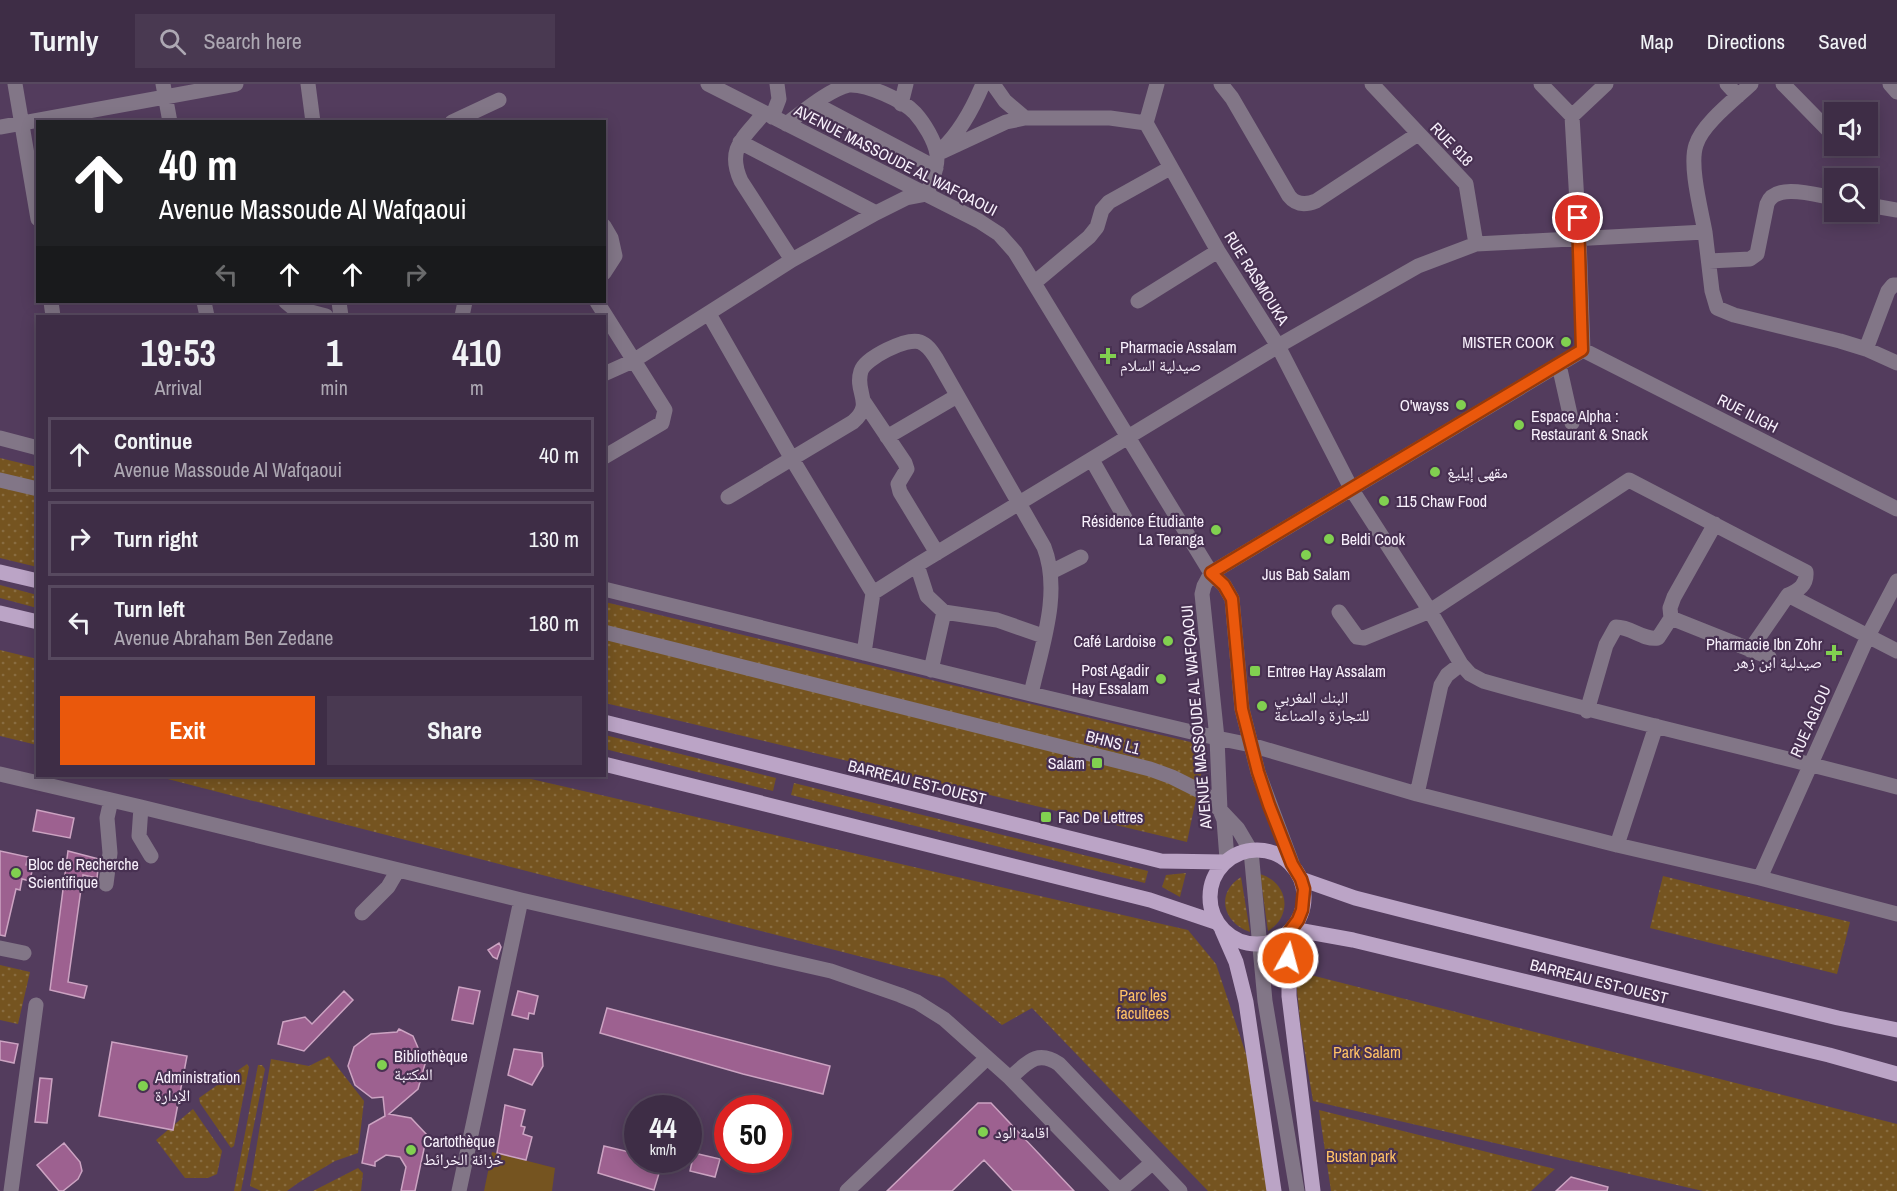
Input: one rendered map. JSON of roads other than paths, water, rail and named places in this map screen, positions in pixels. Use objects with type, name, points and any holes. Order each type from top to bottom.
[{"type":"main road","points":[[0,572],[36,581]]},
{"type":"main road","points":[[0,613],[36,622]]},
{"type":"main road","name":"BARREAU EST-OUEST","points":[[606,722],[1161,861],[1225,860]]},
{"type":"main road","points":[[606,764],[1150,900],[1220,926],[1240,941],[1257,946],[1281,938],[1290,930],[1302,910],[1304,889],[1301,879],[1292,864],[1281,855],[1268,850],[1248,851],[1225,860],[1215,874],[1210,888],[1212,914],[1220,926],[1236,962],[1246,1002],[1274,1191]]},
{"type":"main road","name":"BARREAU EST-OUEST","points":[[1301,879],[1355,898],[1414,914],[1838,1018],[1897,1030]]},
{"type":"main road","points":[[1290,930],[1289,996],[1313,1191]]},
{"type":"main road","name":"BARREAU EST-OUEST","points":[[1290,930],[1373,945],[1817,1052],[1897,1074]]},
{"type":"street","points":[[15,84],[36,207]]},
{"type":"street","points":[[308,84],[313,120]]},
{"type":"street","name":"AVENUE MASSOUDE AL WAFQAOUI","points":[[710,84],[979,221],[999,234],[1016,252],[1211,573],[1224,585],[1232,599],[1242,709],[1269,805],[1292,864]]},
{"type":"street","points":[[774,118],[778,99],[777,84]]},
{"type":"street","points":[[792,260],[735,168],[734,160],[740,142],[774,118],[814,104],[842,87],[858,84],[883,92],[915,113],[931,137],[936,161]]},
{"type":"street","points":[[901,104],[906,84]]},
{"type":"street","points":[[606,373],[633,361],[792,260],[876,213],[906,198],[927,194],[936,161],[963,124],[983,84]]},
{"type":"street","points":[[993,84],[1005,101],[1025,118]]},
{"type":"street","points":[[936,161],[1005,122],[1025,118],[1110,118],[1146,123],[1157,84]]},
{"type":"street","points":[[1221,84],[1232,98],[1289,196],[1297,203],[1316,201],[1418,134]]},
{"type":"street","name":"RUE 918","points":[[1372,84],[1466,184],[1476,244]]},
{"type":"street","points":[[1211,573],[1582,350],[1572,116],[1541,84]]},
{"type":"street","points":[[1572,116],[1606,84]]},
{"type":"street","points":[[1726,84],[1738,96]]},
{"type":"street","points":[[1751,84],[1701,133],[1694,151],[1693,161],[1714,303],[1723,312],[1866,349],[1897,363]]},
{"type":"street","points":[[1783,84],[1824,126]]},
{"type":"street","points":[[1890,84],[1897,92]]},
{"type":"street","points":[[0,127],[164,90],[227,85]]},
{"type":"street","points":[[164,90],[170,120]]},
{"type":"street","points":[[456,120],[499,100]]},
{"type":"street","points":[[814,104],[936,161]]},
{"type":"street","name":"RUE RASMOUKA","points":[[1146,123],[1218,251],[1278,346],[1352,490],[1430,611],[1461,664]]},
{"type":"street","points":[[740,142],[876,213]]},
{"type":"street","points":[[1034,283],[1089,237],[1097,227],[1102,210],[1109,202],[1170,168]]},
{"type":"street","points":[[1708,261],[1750,259],[1757,254],[1767,204],[1770,197],[1777,193],[1802,192],[1824,196]]},
{"type":"street","points":[[1878,207],[1897,210]]},
{"type":"street","points":[[606,229],[611,238],[615,256],[606,270]]},
{"type":"street","points":[[873,593],[1278,346],[1418,266],[1476,244],[1705,232]]},
{"type":"street","points":[[1138,301],[1218,251]]},
{"type":"street","points":[[1866,349],[1888,291],[1893,285],[1897,285]]},
{"type":"street","points":[[289,308],[321,315]]},
{"type":"street","points":[[709,314],[792,459],[873,593],[864,653]]},
{"type":"street","points":[[606,317],[665,410],[662,423],[606,456]]},
{"type":"street","points":[[937,553],[900,492],[898,484],[907,469],[864,402],[859,382],[862,367],[868,361],[905,342],[914,340],[928,347],[1044,547],[1051,572],[1050,600],[1031,694]]},
{"type":"street","name":"RUE ILIGH","points":[[1582,350],[1897,509]]},
{"type":"street","points":[[1559,364],[1572,423]]},
{"type":"street","points":[[887,437],[957,396]]},
{"type":"street","points":[[728,497],[853,422],[861,416],[864,402]]},
{"type":"street","points":[[0,438],[36,447]]},
{"type":"street","points":[[1092,460],[1125,518]]},
{"type":"street","points":[[1339,612],[1357,637],[1364,638],[1430,611],[1629,480],[1806,572],[1804,584],[1788,595],[1750,650]]},
{"type":"street","points":[[0,482],[36,491]]},
{"type":"street","points":[[1587,711],[1606,645],[1616,627],[1650,639],[1658,638],[1671,618],[1670,608],[1674,597],[1715,524]]},
{"type":"street","points":[[1051,572],[1081,557]]},
{"type":"street","points":[[916,565],[927,596],[944,612],[997,620],[1043,636]]},
{"type":"street","name":"AVENUE MASSOUDE AL WAFQAOUI","points":[[1211,573],[1202,594],[1217,738],[1225,860]]},
{"type":"street","name":"RUE AGLOU","points":[[1760,878],[1868,636],[1897,581]]},
{"type":"street","points":[[606,589],[1031,694],[1251,745],[1417,794],[1897,914]]},
{"type":"street","points":[[1788,595],[1897,651]]},
{"type":"street","points":[[932,670],[944,612]]},
{"type":"street","points":[[1671,618],[1768,657]]},
{"type":"street","name":"BHNS L1","points":[[606,633],[1150,769],[1204,793],[1222,815]]},
{"type":"street","name":"BHNS L1","points":[[606,639],[1172,782],[1203,798],[1238,829],[1248,851],[1257,946],[1297,1191]]},
{"type":"street","points":[[1417,794],[1441,685],[1447,675],[1461,664],[1470,674],[1483,681],[1587,711],[1656,726],[1897,787]]},
{"type":"street","points":[[1617,845],[1656,726]]},
{"type":"street","points":[[0,774],[521,900],[831,971],[880,986],[917,1002],[964,1034],[1120,1191],[1152,1163]]},
{"type":"street","points":[[106,884],[110,853],[107,818],[111,800]]},
{"type":"street","points":[[141,807],[139,836],[150,856]]},
{"type":"street","points":[[362,913],[388,887],[398,870]]},
{"type":"street","points":[[459,1191],[521,900]]},
{"type":"street","name":"BHNS L1","points":[[1257,946],[1259,1001],[1290,1191]]},
{"type":"street","points":[[0,948],[24,953]]},
{"type":"street","points":[[11,1191],[36,1005]]},
{"type":"street","points":[[1010,1078],[1036,1057],[1050,1058],[1059,1064],[1180,1191]]},
{"type":"street","points":[[847,1191],[987,1058]]},
{"type":"place","name":"MISTER COOK","points":[[1566,342]]},
{"type":"place","name":"Pharmacie Assalam صيدلية السلام","points":[[1108,356]]},
{"type":"place","name":"O'wayss","points":[[1461,405]]},
{"type":"place","name":"Espace Alpha : Restaurant & Snack","points":[[1519,425]]},
{"type":"place","name":"مقهى إيليغ","points":[[1435,472]]},
{"type":"place","name":"115 Chaw Food","points":[[1384,501]]},
{"type":"place","name":"Résidence Étudiante La Teranga","points":[[1216,530]]},
{"type":"place","name":"Beldi Cook","points":[[1329,539]]},
{"type":"place","name":"Jus Bab Salam","points":[[1306,555]]},
{"type":"place","name":"Café Lardoise","points":[[1168,641]]},
{"type":"place","name":"Pharmacie Ibn Zohr صيدلية ابن زهر","points":[[1834,653]]},
{"type":"place","name":"Entree Hay Assalam","points":[[1255,671]]},
{"type":"place","name":"Post Agadir Hay Essalam","points":[[1161,679]]},
{"type":"place","name":"البنك المغربي للتجارة والصناعة","points":[[1262,706]]},
{"type":"place","name":"Salam","points":[[1097,763]]},
{"type":"place","name":"Fac De Lettres","points":[[1046,817]]},
{"type":"place","name":"Bloc de Recherche Scientifique","points":[[16,873]]},
{"type":"place","name":"Bibliothèque المكتبة","points":[[382,1065]]},
{"type":"place","name":"Administration الإدارة","points":[[143,1086]]},
{"type":"place","name":"اقامة الود","points":[[983,1132]]},
{"type":"place","name":"Cartothèque خزائة الخرائط","points":[[411,1150]]},
{"type":"park label","name":"Parc les facultees","points":[[1143,1004]]},
{"type":"park label","name":"Park Salam","points":[[1367,1052]]},
{"type":"park label","name":"Bustan park","points":[[1361,1156]]}]
